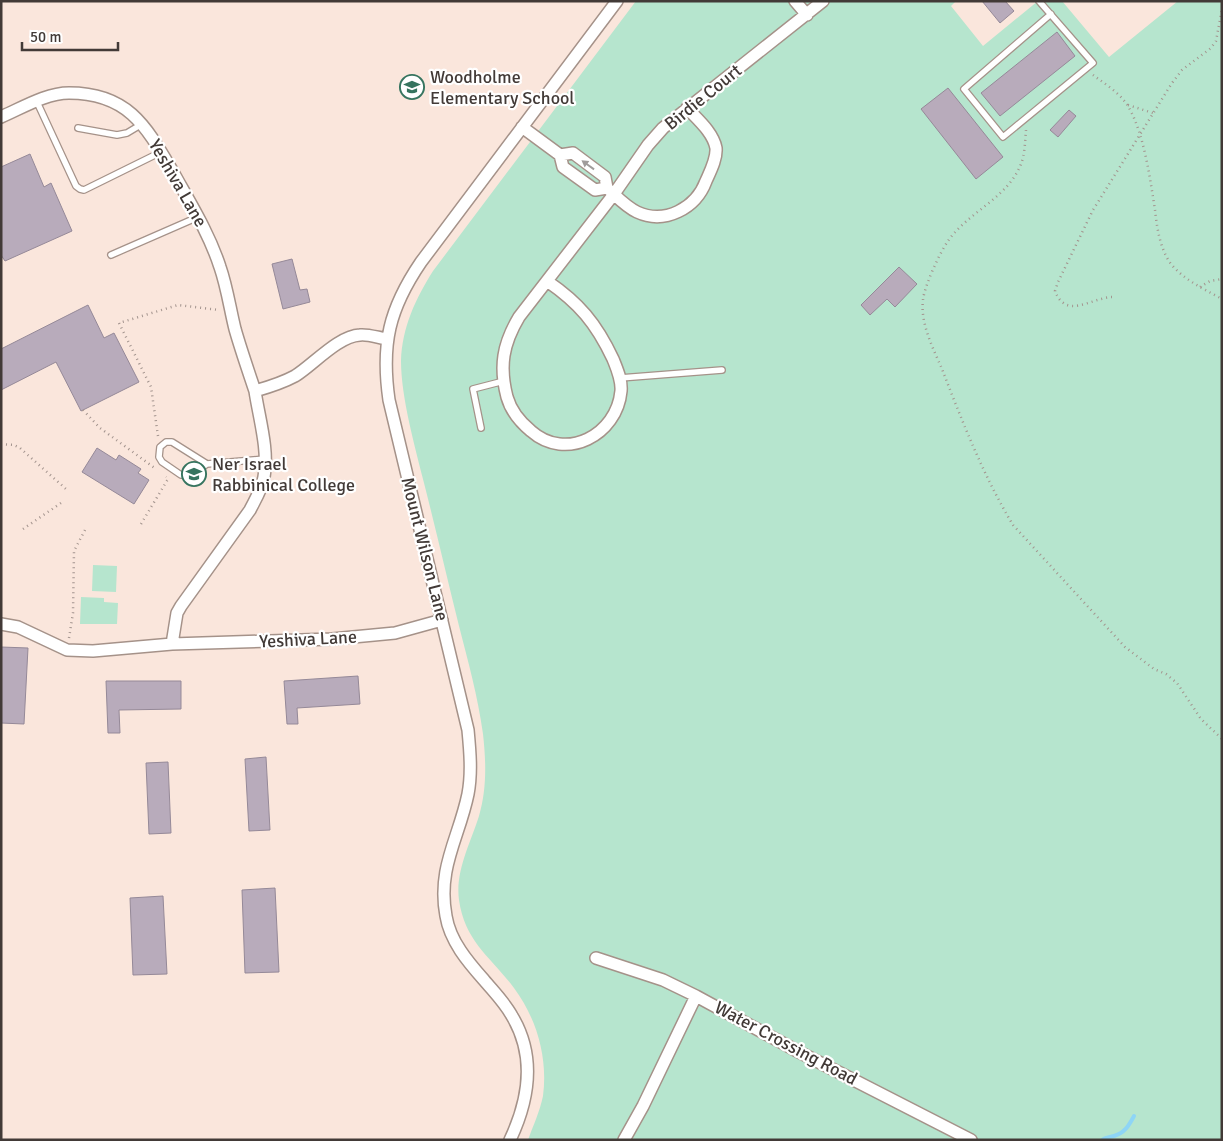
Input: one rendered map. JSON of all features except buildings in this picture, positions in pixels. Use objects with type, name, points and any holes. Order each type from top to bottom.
[{"type":"street","name":"Mount Wilson Lane","points":[[510,1140],[526,1097],[528,1077],[523,1044],[513,1016],[460,951],[450,932],[444,905],[443,891],[447,863],[466,800],[470,764],[468,730],[389,400],[385,360],[387,339],[398,301],[408,281],[617,1]]},
{"type":"street","points":[[795,1],[806,15]]},
{"type":"street","name":"Birdie Court","points":[[547,281],[573,300],[592,321],[608,349],[620,378],[621,391],[618,403],[607,426],[587,440],[569,444],[542,439],[526,426],[512,409],[504,381],[503,364],[507,340],[519,317],[547,281],[610,191],[663,128],[822,1]]},
{"type":"street","name":"Yeshiva Lane","points":[[1,117],[53,96],[66,93],[97,96],[129,112],[142,124],[161,152],[209,238],[220,268],[237,336],[255,391],[265,459],[264,478],[250,510],[177,614],[172,644]]},
{"type":"street","points":[[560,155],[573,153],[605,177],[610,191],[636,212],[656,216],[669,215],[680,211],[691,204],[701,193],[714,160],[716,149],[708,132],[687,108]]},
{"type":"street","points":[[522,127],[560,155],[563,167],[595,190],[610,191]]},
{"type":"street","points":[[255,391],[277,385],[296,375],[343,341],[353,337],[360,335],[387,339]]},
{"type":"street","name":"Yeshiva Lane","points":[[1,624],[18,627],[65,649],[93,651],[172,644],[332,639],[395,632],[442,620]]},
{"type":"street","name":"Water Crossing Road","points":[[596,958],[663,980],[696,996],[799,1052],[971,1140]]},
{"type":"street","points":[[624,1140],[696,996]]},
{"type":"lane","points":[[1039,1],[1051,14],[1093,63],[1003,137],[964,89],[1051,14]]},
{"type":"lane","points":[[37,102],[76,186],[80,189],[84,190],[161,152]]},
{"type":"lane","points":[[78,128],[116,135],[127,133],[142,124]]},
{"type":"lane","points":[[111,255],[198,217]]},
{"type":"lane","points":[[620,378],[722,370]]},
{"type":"lane","points":[[481,428],[473,389],[504,381]]},
{"type":"lane","points":[[207,464],[172,442],[166,442],[160,447],[159,457],[162,462],[181,475],[191,475],[207,464],[265,459]]},
{"type":"path","points":[[1112,297],[1101,298],[1071,307],[1062,304],[1055,291],[1092,210],[1139,134],[1182,70],[1211,48],[1216,41],[1222,9]]},
{"type":"path","points":[[1086,69],[1116,93],[1127,105],[1136,123],[1150,176],[1158,230],[1166,257],[1183,276],[1222,299]]},
{"type":"path","points":[[1127,105],[1153,113]]},
{"type":"path","points":[[1027,117],[1021,164],[1009,183],[948,241],[931,274],[922,300],[924,322],[956,403],[999,501],[1013,525],[1125,647],[1154,669],[1166,674],[1177,683],[1201,719],[1222,739]]},
{"type":"path","points":[[1200,287],[1222,279]]},
{"type":"path","points":[[159,439],[151,387],[118,323],[178,306],[226,310]]},
{"type":"path","points":[[83,410],[100,428],[168,479],[141,524]]},
{"type":"path","points":[[1,444],[14,445],[20,448],[66,489]]},
{"type":"path","points":[[23,529],[61,503]]},
{"type":"path","points":[[65,649],[71,633],[73,614],[74,551],[85,530]]},
{"type":"green space","points":[[636,1],[956,1],[951,6],[983,46],[1038,1],[1062,1],[1109,57],[1178,1],[1222,1],[1222,1140],[528,1140],[543,1096],[544,1067],[539,1039],[535,1026],[522,1000],[473,938],[462,915],[459,900],[458,889],[461,868],[482,806],[485,785],[483,734],[472,679],[409,422],[403,390],[402,348],[411,313],[433,271]]},
{"type":"green space","points":[[93,565],[117,566],[116,592],[92,591]]},
{"type":"green space","points":[[81,597],[104,598],[104,602],[118,603],[117,624],[80,624]]},
{"type":"waterway","points":[[1102,1140],[1124,1131],[1134,1116]]},
{"type":"place","name":"Woodholme Elementary School","points":[[412,87]]},
{"type":"place","name":"Ner Israel Rabbinical College","points":[[194,474]]}]
